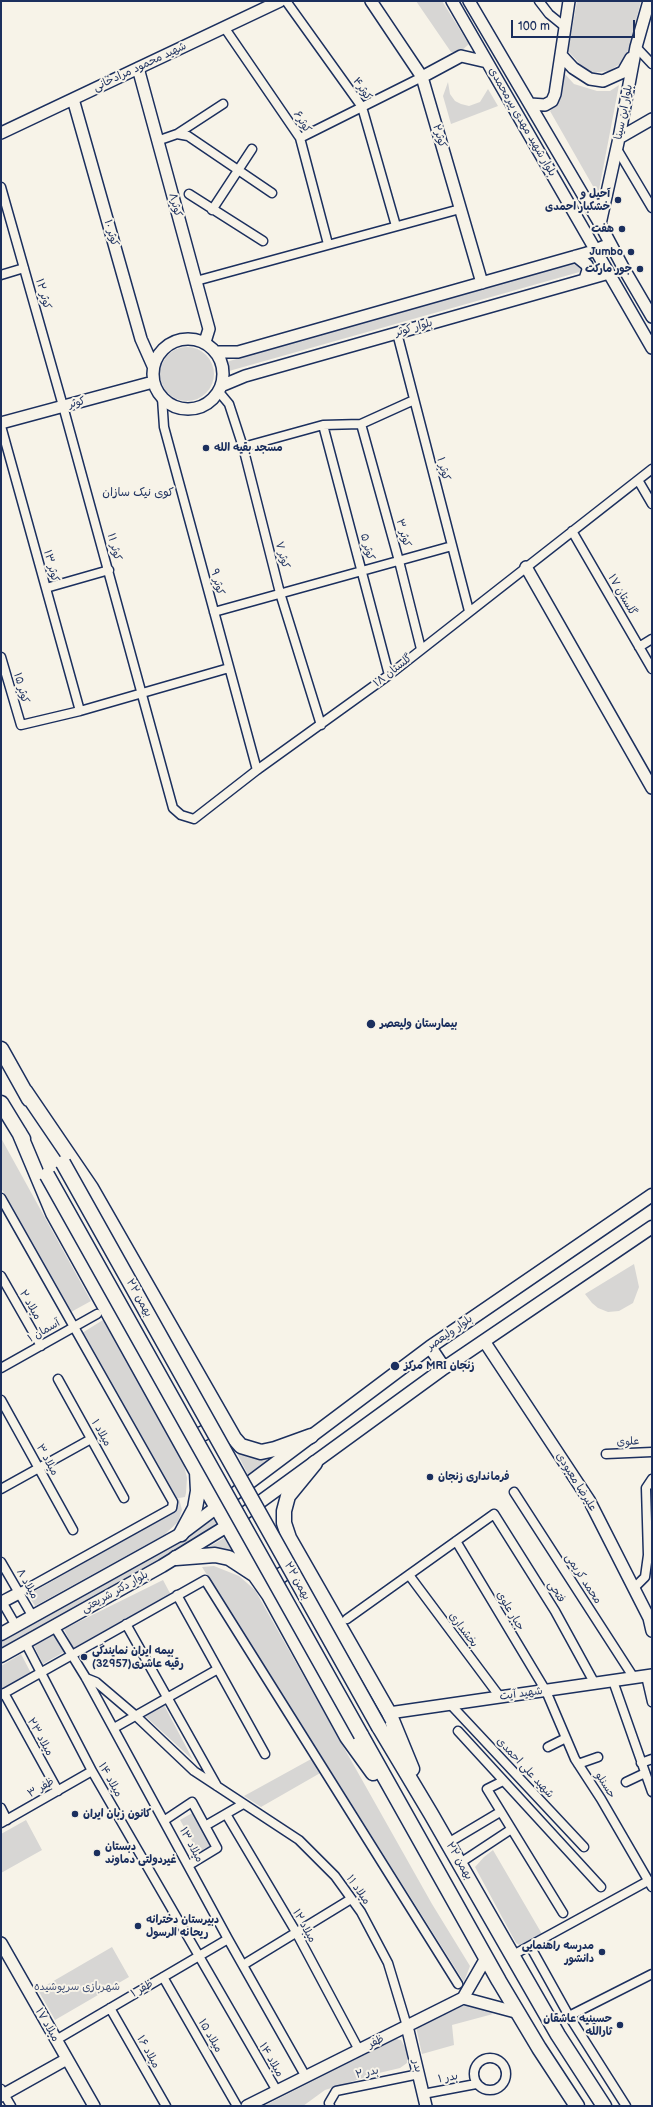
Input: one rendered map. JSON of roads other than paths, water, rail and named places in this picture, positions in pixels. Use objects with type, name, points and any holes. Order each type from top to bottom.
[{"type":"highway","name":"۲۲ بهمن","points":[[1,1049],[63,1163],[379,1727],[448,1843],[558,2035],[604,2106]]},
{"type":"highway","points":[[25,1091],[91,1188],[234,1438],[241,1446],[252,1451],[275,1449],[311,1436]]},
{"type":"highway","name":"۲۲ بهمن","points":[[3,1111],[19,1132],[46,1175],[486,1958],[518,2014],[577,2106]]},
{"type":"highway","points":[[19,1132],[53,1213],[180,1438],[216,1507],[255,1575],[269,1595],[347,1737],[414,1829]]},
{"type":"highway","points":[[180,1438],[192,1438],[204,1433],[214,1424],[220,1413]]},
{"type":"highway","points":[[315,1463],[288,1496],[284,1511],[284,1523],[289,1538],[390,1714],[431,1814]]},
{"type":"highway","points":[[181,1534],[195,1508],[198,1491],[197,1472]]},
{"type":"highway","points":[[176,1558],[215,1555],[229,1558],[255,1575]]},
{"type":"highway","points":[[269,1595],[274,1583],[283,1574],[291,1570],[309,1572]]},
{"type":"main road","name":"بلوار ولیعصر","points":[[216,1507],[430,1347],[652,1195]]},
{"type":"main road","points":[[227,1526],[444,1368],[652,1227]]},
{"type":"main road","points":[[430,1347],[444,1368]]},
{"type":"main road","name":"بلوار دکتر شریعتی","points":[[1,1634],[181,1534],[216,1507]]},
{"type":"main road","name":"بلوار دکتر شریعتی","points":[[1,1656],[176,1558],[227,1526]]},
{"type":"street","name":"شهید محمود مرادخانی","points":[[1,133],[280,1]]},
{"type":"street","name":"کوثر۴","points":[[286,1],[362,107],[396,226]]},
{"type":"street","name":"کوثر۲","points":[[371,1],[422,77],[482,283]]},
{"type":"street","name":"بلوار شهید مهدی پیرمحمدی","points":[[452,1],[651,345]]},
{"type":"street","name":"بلوار شهید مهدی پیرمحمدی","points":[[469,1],[651,313]]},
{"type":"street","points":[[539,1],[549,14],[565,27]]},
{"type":"street","points":[[530,104],[538,106],[552,101],[556,94],[569,1]]},
{"type":"street","name":"بلوار ابن سینا","points":[[600,224],[620,138],[636,47],[649,1]]},
{"type":"street","name":"کوثر۶","points":[[224,27],[300,138],[328,244]]},
{"type":"street","points":[[561,55],[573,68],[590,79],[603,81],[623,72],[636,47],[652,64]]},
{"type":"street","points":[[300,138],[461,56],[487,62]]},
{"type":"street","name":"کوثر۸","points":[[138,68],[209,329],[205,342]]},
{"type":"street","name":"کوثر ۱۰","points":[[73,99],[141,339],[153,366]]},
{"type":"street","points":[[158,142],[177,134],[223,104]]},
{"type":"street","points":[[620,138],[652,119]]},
{"type":"street","points":[[177,134],[188,136],[272,193]]},
{"type":"street","points":[[212,210],[252,149]]},
{"type":"street","points":[[617,149],[652,208]]},
{"type":"street","name":"کوثر ۱۲","points":[[1,187],[63,406]]},
{"type":"street","points":[[189,194],[263,242]]},
{"type":"street","points":[[196,281],[460,209]]},
{"type":"street","points":[[216,352],[238,352],[576,256],[610,244]]},
{"type":"street","points":[[576,256],[587,265],[588,270],[585,279]]},
{"type":"street","points":[[1,275],[24,268]]},
{"type":"street","name":"بلوار کوثر","points":[[220,389],[245,376],[609,273]]},
{"type":"street","points":[[636,320],[651,313]]},
{"type":"street","name":"کوثر ۱","points":[[397,333],[468,611]]},
{"type":"street","points":[[187,338],[205,342],[216,352],[223,368],[220,389],[205,405],[196,408],[178,408],[162,398],[153,382],[153,366],[162,349],[177,339],[187,338]]},
{"type":"street","name":"کوثر","points":[[1,424],[153,382]]},
{"type":"street","name":"کوثر ۷","points":[[220,389],[229,404],[243,448],[280,593],[321,725]]},
{"type":"street","name":"کوثر ۹","points":[[162,398],[164,427],[257,770]]},
{"type":"street","points":[[243,448],[323,425],[361,424],[414,400]]},
{"type":"street","name":"کوثر ۱۱","points":[[63,406],[143,693],[173,808],[182,816],[194,819],[257,770]]},
{"type":"street","name":"کوثر ۱۳","points":[[1,424],[80,711]]},
{"type":"street","name":"کوثر ۳","points":[[361,424],[399,561],[421,649]]},
{"type":"street","name":"کوثر ۵","points":[[323,425],[389,675]]},
{"type":"street","name":"گلستان ۱۸","points":[[257,770],[389,675],[468,611],[652,469]]},
{"type":"street","points":[[638,480],[652,504]]},
{"type":"street","name":"گلستان ۱۷","points":[[572,531],[652,669]]},
{"type":"street","points":[[214,612],[452,546]]},
{"type":"street","points":[[526,567],[652,788]]},
{"type":"street","points":[[46,588],[109,570]]},
{"type":"street","points":[[639,647],[652,639]]},
{"type":"street","name":"۱۵ کوثر","points":[[1,657],[21,725],[80,711]]},
{"type":"street","points":[[80,711],[229,668]]},
{"type":"street","points":[[1,1198],[173,1502],[172,1508],[1,1602],[16,1626]]},
{"type":"street","name":"میلاد ۲","points":[[1,1276],[41,1346]]},
{"type":"street","name":"آسمان ۱","points":[[1,1368],[97,1314]]},
{"type":"street","name":"علیرضا معبودی","points":[[484,1341],[589,1500],[650,1618],[652,1631]]},
{"type":"street","name":"میلاد ۱","points":[[58,1379],[124,1498]]},
{"type":"street","name":"میلاد ۳","points":[[1,1400],[73,1530]]},
{"type":"street","points":[[1,1489],[92,1439]]},
{"type":"street","name":"علوی","points":[[606,1454],[652,1452]]},
{"type":"street","points":[[634,1588],[645,1577],[648,1554],[646,1488],[652,1479]]},
{"type":"street","name":"محمد کریمی","points":[[514,1492],[634,1678]]},
{"type":"street","name":"فتحی","points":[[456,1541],[494,1514],[555,1611],[595,1684]]},
{"type":"street","points":[[347,1619],[456,1541]]},
{"type":"street","name":"جبار علوی","points":[[456,1541],[546,1691]]},
{"type":"street","name":"میلاد ۸","points":[[1,1562],[33,1617]]},
{"type":"street","name":"بخشداری","points":[[409,1575],[500,1698]]},
{"type":"street","points":[[2,1694],[205,1580],[458,1984]]},
{"type":"street","points":[[177,1596],[265,1754]]},
{"type":"street","points":[[126,1624],[166,1698],[218,1787]]},
{"type":"street","name":"میلاد ۱۳","points":[[54,1626],[86,1678],[165,1820],[228,1940],[306,2076]]},
{"type":"street","name":"میلاد ۱۴","points":[[25,1642],[92,1771],[198,1957],[277,2091]]},
{"type":"street","points":[[114,1728],[218,1669]]},
{"type":"street","points":[[649,1676],[652,1702]]},
{"type":"street","name":"شهید آیت","points":[[390,1714],[649,1676]]},
{"type":"street","points":[[86,1678],[96,1682],[136,1716],[194,1771],[243,1804],[205,1826]]},
{"type":"street","points":[[613,1681],[652,1792]]},
{"type":"street","name":"حسنلو","points":[[546,1691],[578,1764],[601,1799],[650,1884]]},
{"type":"street","name":"میلاد ۲۳","points":[[2,1694],[58,1791]]},
{"type":"street","name":"شهید علی احمدی","points":[[451,1705],[584,1847]]},
{"type":"street","points":[[458,1731],[601,1887]]},
{"type":"street","points":[[548,1747],[566,1738]]},
{"type":"street","points":[[578,1764],[598,1757]]},
{"type":"street","points":[[641,1763],[652,1759]]},
{"type":"street","name":"ظفر ۳","points":[[4,1821],[92,1771]]},
{"type":"street","points":[[626,1782],[645,1773]]},
{"type":"street","points":[[503,1780],[487,1789],[510,1830],[563,1913]]},
{"type":"street","points":[[165,1820],[192,1802],[217,1848],[189,1865]]},
{"type":"street","name":"میلاد ۱۱","points":[[243,1804],[299,1840],[335,1876],[361,1912],[388,1963],[407,2026]]},
{"type":"street","points":[[1,1808],[4,1821]]},
{"type":"street","points":[[448,1843],[500,1812]]},
{"type":"street","name":"میلاد ۱۲","points":[[226,1814],[296,1932],[360,2050]]},
{"type":"street","points":[[460,1864],[510,1830]]},
{"type":"street","points":[[513,1956],[650,1884]]},
{"type":"street","points":[[242,1965],[351,1899]]},
{"type":"street","name":"ظفر ۱","points":[[56,2040],[228,1940]]},
{"type":"street","name":"میلاد ۱۷","points":[[1,1944],[94,2106]]},
{"type":"street","points":[[530,1946],[569,2016],[626,2106]]},
{"type":"street","points":[[486,1958],[463,1998],[518,2014]]},
{"type":"street","points":[[569,2016],[652,1974]]},
{"type":"street","name":"میلاد ۱۵","points":[[163,1977],[237,2106]]},
{"type":"street","name":"ظفر","points":[[246,2106],[463,1998]]},
{"type":"street","name":"میلاد ۱۶","points":[[110,2008],[166,2106]]},
{"type":"street","name":"بدر","points":[[407,2026],[426,2106]]},
{"type":"street","points":[[491,2058],[501,2063],[504,2068],[505,2079],[499,2088],[490,2091],[476,2084],[473,2074],[474,2069],[480,2061],[491,2058]]},
{"type":"street","points":[[11,2106],[2,2093],[67,2059]]},
{"type":"street","name":"بدر ۲","points":[[330,2106],[329,2103],[336,2091],[419,2074]]},
{"type":"street","name":"بدر ۱","points":[[423,2094],[476,2084]]},
{"type":"place","name":"آحیل و خشکبار احمدی","points":[[618,200]]},
{"type":"place","name":"هفت","points":[[622,229]]},
{"type":"place","name":"Jumbo","points":[[631,252]]},
{"type":"place","name":"جور مارکت","points":[[640,269]]},
{"type":"place","name":"مسجد بقیه الله","points":[[206,448]]},
{"type":"place","name":"بیمارستان ولیعصر","points":[[371,1024]]},
{"type":"place","name":"مرکز MRI زنجان","points":[[395,1366]]},
{"type":"place","name":"فرمانداری زنجان","points":[[430,1477]]},
{"type":"place","name":"بیمه ایران نمایندگی رقیه عاشری(32957)","points":[[84,1657]]},
{"type":"place","name":"کانون زبان ایران","points":[[75,1814]]},
{"type":"place","name":"دبستان غیردولتی دماوند","points":[[97,1853]]},
{"type":"place","name":"دبیرستان دخترانه ریحانه الرسول","points":[[138,1926]]},
{"type":"place","name":"مدرسه راهنمایی دانشور","points":[[602,1952]]},
{"type":"place","name":"حسینیه عاشقان ثارالله","points":[[620,2025]]},
{"type":"district","name":"کوی نیک سازان","points":[[138,493]]},
{"type":"park label","name":"شهربازی سرپوشیده","points":[[77,1987]]}]
